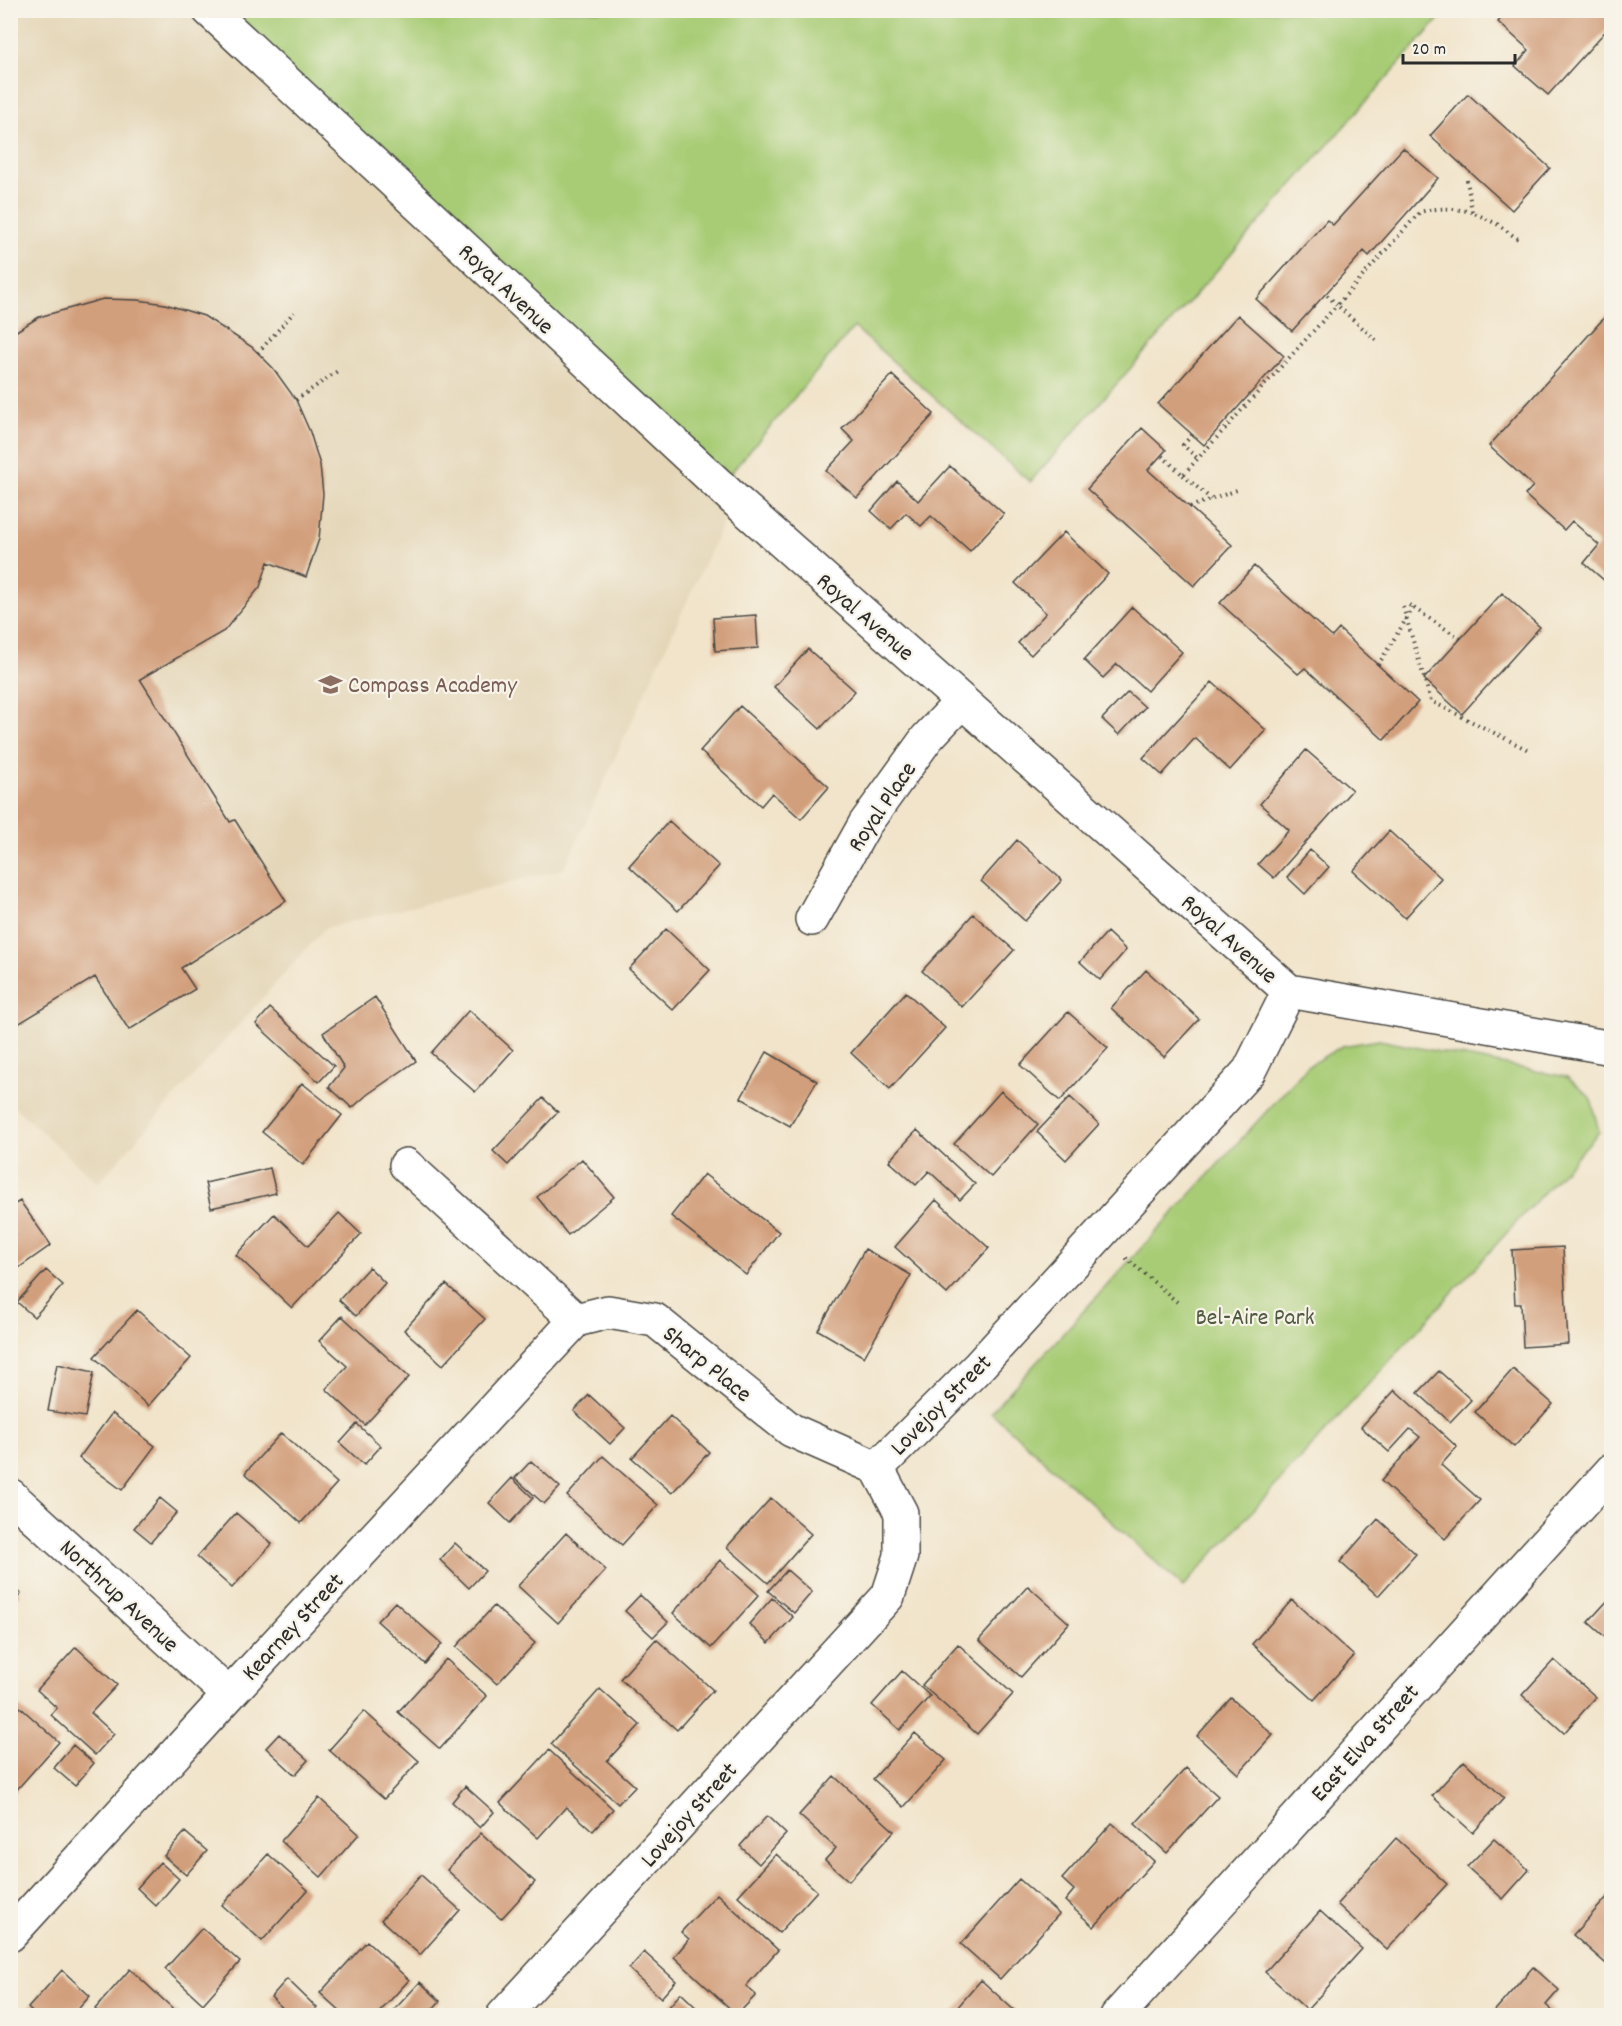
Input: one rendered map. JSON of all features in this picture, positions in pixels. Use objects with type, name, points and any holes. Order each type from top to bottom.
[{"type":"street","name":"Royal Avenue","points":[[209,10],[734,499],[1289,991],[1611,1048]]},
{"type":"street","name":"Royal Place","points":[[812,919],[865,824],[927,738],[962,701]]},
{"type":"street","name":"Lovejoy Street","points":[[503,2016],[888,1596],[901,1556],[901,1513],[877,1468],[979,1366],[1249,1071],[1289,991]]},
{"type":"street","points":[[406,1165],[576,1320]]},
{"type":"street","name":"Sharp Place","points":[[576,1320],[608,1312],[655,1320],[791,1430],[877,1468]]},
{"type":"street","name":"Kearney Street","points":[[10,1935],[576,1320]]},
{"type":"street","name":"East Elva Street","points":[[1117,2016],[1611,1470]]},
{"type":"street","name":"Northrup Avenue","points":[[10,1494],[229,1695]]},
{"type":"path","points":[[1467,180],[1472,212]]},
{"type":"path","points":[[1183,475],[1420,212],[1434,208],[1452,208],[1472,212],[1497,224],[1518,239]]},
{"type":"path","points":[[1326,294],[1376,340]]},
{"type":"path","points":[[258,353],[294,312]]},
{"type":"path","points":[[296,400],[339,370]]},
{"type":"path","points":[[1192,435],[1183,445],[1198,459]]},
{"type":"path","points":[[1162,456],[1211,500]]},
{"type":"path","points":[[1190,507],[1240,489]]},
{"type":"path","points":[[1403,607],[1431,701],[1528,750]]},
{"type":"path","points":[[1378,665],[1411,607],[1461,639]]},
{"type":"path","points":[[1125,1257],[1177,1302]]},
{"type":"shaded area","name":"Compass Academy","points":[[11,11],[209,11],[734,499],[564,869],[325,928],[98,1183],[11,1104]]},
{"type":"green space","points":[[209,11],[1446,11],[1030,482],[854,327],[720,486]]},
{"type":"green space","name":"Bel-Aire Park","points":[[1379,1040],[1567,1077],[1591,1098],[1599,1132],[1183,1587],[991,1412],[1308,1066],[1342,1046]]},
{"type":"building","points":[[1508,10],[1612,10],[1612,24],[1548,95],[1515,66],[1529,50],[1498,22]]},
{"type":"building","points":[[1468,94],[1550,168],[1512,210],[1430,136]]},
{"type":"building","points":[[1403,148],[1438,178],[1369,256],[1364,251],[1292,331],[1256,299],[1327,220],[1333,225]]},
{"type":"building","points":[[103,299],[138,300],[165,304],[204,316],[252,347],[273,368],[296,400],[310,432],[320,465],[323,494],[319,539],[306,577],[268,562],[260,587],[224,631],[140,679],[230,822],[235,820],[286,901],[181,968],[195,989],[129,1030],[95,977],[10,1029],[10,335],[39,317]]},
{"type":"building","points":[[1612,309],[1612,587],[1584,563],[1599,545],[1572,521],[1564,530],[1525,495],[1533,486],[1489,446]]},
{"type":"building","points":[[1238,315],[1284,356],[1204,445],[1158,404]]},
{"type":"building","points":[[892,375],[934,414],[857,498],[826,471],[854,441],[842,429]]},
{"type":"building","points":[[1142,428],[1166,450],[1148,470],[1232,545],[1194,586],[1087,489]]},
{"type":"building","points":[[950,466],[1004,514],[970,551],[931,516],[921,526],[906,513],[891,529],[871,511],[897,481],[918,501]]},
{"type":"building","points":[[1064,532],[1108,574],[1031,655],[1018,643],[1046,613],[1015,583]]},
{"type":"building","points":[[1254,566],[1332,637],[1339,629],[1418,702],[1384,740],[1305,668],[1298,674],[1220,603]]},
{"type":"building","points":[[1502,593],[1540,627],[1462,714],[1424,679]]},
{"type":"building","points":[[1132,607],[1182,652],[1147,691],[1117,664],[1103,678],[1084,660]]},
{"type":"building","points":[[756,615],[758,648],[715,651],[713,618]]},
{"type":"building","points":[[808,649],[855,691],[820,729],[774,687]]},
{"type":"building","points":[[1212,682],[1266,730],[1230,770],[1195,738],[1162,775],[1143,758]]},
{"type":"building","points":[[1128,692],[1145,707],[1119,735],[1102,719]]},
{"type":"building","points":[[740,706],[829,787],[801,819],[772,793],[761,806],[700,751]]},
{"type":"building","points":[[1306,750],[1352,790],[1274,878],[1258,864],[1289,830],[1260,804]]},
{"type":"building","points":[[669,821],[719,866],[678,911],[629,866]]},
{"type":"building","points":[[1389,831],[1441,878],[1405,918],[1353,871]]},
{"type":"building","points":[[1017,840],[1062,880],[1025,921],[981,881]]},
{"type":"building","points":[[1310,850],[1329,867],[1305,894],[1287,877]]},
{"type":"building","points":[[973,914],[1014,950],[962,1007],[922,971]]},
{"type":"building","points":[[666,929],[710,970],[673,1010],[629,969]]},
{"type":"building","points":[[1107,932],[1126,950],[1100,980],[1080,962]]},
{"type":"building","points":[[1146,970],[1199,1019],[1164,1057],[1111,1008]]},
{"type":"building","points":[[906,992],[945,1028],[890,1089],[851,1053]]},
{"type":"building","points":[[375,997],[416,1061],[368,1094],[352,1108],[329,1087],[344,1068],[323,1033]]},
{"type":"building","points":[[270,1008],[334,1066],[319,1082],[256,1024]]},
{"type":"building","points":[[469,1010],[513,1050],[475,1092],[431,1053]]},
{"type":"building","points":[[1068,1012],[1108,1048],[1060,1101],[1020,1065]]},
{"type":"building","points":[[767,1052],[817,1081],[790,1126],[741,1098]]},
{"type":"building","points":[[302,1083],[342,1115],[303,1165],[262,1132]]},
{"type":"building","points":[[1001,1091],[1038,1124],[991,1177],[954,1144]]},
{"type":"building","points":[[1070,1097],[1099,1124],[1066,1160],[1037,1132]]},
{"type":"building","points":[[543,1098],[558,1112],[508,1165],[493,1151]]},
{"type":"building","points":[[917,1130],[975,1184],[960,1200],[929,1171],[916,1185],[889,1161]]},
{"type":"building","points":[[582,1159],[614,1197],[568,1235],[537,1197]]},
{"type":"building","points":[[270,1168],[276,1193],[211,1208],[205,1183]]},
{"type":"building","points":[[704,1174],[779,1232],[746,1275],[671,1216]]},
{"type":"building","points":[[936,1200],[989,1248],[947,1294],[895,1247]]},
{"type":"building","points":[[20,1201],[51,1245],[10,1274],[10,1207]]},
{"type":"building","points":[[339,1213],[361,1234],[292,1308],[236,1255],[274,1214],[308,1246]]},
{"type":"building","points":[[1563,1247],[1568,1344],[1523,1347],[1521,1304],[1515,1304],[1512,1250]]},
{"type":"building","points":[[865,1249],[911,1275],[864,1357],[818,1330]]},
{"type":"building","points":[[369,1267],[385,1283],[356,1316],[339,1300]]},
{"type":"building","points":[[46,1270],[63,1285],[34,1317],[17,1302]]},
{"type":"building","points":[[446,1284],[485,1319],[443,1365],[404,1330]]},
{"type":"building","points":[[137,1310],[191,1358],[148,1406],[94,1357]]},
{"type":"building","points":[[342,1316],[409,1377],[365,1425],[326,1389],[347,1366],[319,1341]]},
{"type":"building","points":[[57,1364],[94,1372],[85,1417],[48,1411]]},
{"type":"building","points":[[1513,1369],[1553,1404],[1514,1447],[1475,1412]]},
{"type":"building","points":[[1439,1371],[1471,1400],[1450,1422],[1418,1393]]},
{"type":"building","points":[[1395,1390],[1457,1447],[1441,1465],[1480,1500],[1445,1539],[1381,1481],[1420,1437],[1410,1429],[1389,1452],[1361,1427]]},
{"type":"building","points":[[589,1395],[625,1428],[610,1444],[574,1411]]},
{"type":"building","points":[[112,1413],[155,1446],[122,1490],[79,1458]]},
{"type":"building","points":[[670,1416],[709,1452],[672,1493],[632,1458]]},
{"type":"building","points":[[357,1424],[381,1446],[364,1465],[340,1443]]},
{"type":"building","points":[[281,1433],[337,1483],[301,1523],[245,1473]]},
{"type":"building","points":[[603,1456],[658,1505],[622,1545],[567,1496]]},
{"type":"building","points":[[531,1461],[560,1487],[544,1504],[515,1478]]},
{"type":"building","points":[[512,1478],[533,1498],[510,1523],[489,1503]]},
{"type":"building","points":[[160,1498],[177,1512],[151,1542],[134,1528]]},
{"type":"building","points":[[771,1498],[811,1534],[768,1583],[727,1547]]},
{"type":"building","points":[[236,1513],[272,1544],[232,1588],[197,1557]]},
{"type":"building","points":[[1378,1519],[1416,1554],[1378,1596],[1340,1562]]},
{"type":"building","points":[[566,1533],[606,1570],[558,1623],[518,1586]]},
{"type":"building","points":[[455,1543],[485,1571],[469,1588],[440,1560]]},
{"type":"building","points":[[720,1560],[759,1595],[711,1648],[673,1613]]},
{"type":"building","points":[[787,1570],[812,1592],[794,1613],[768,1591]]},
{"type":"building","points":[[10,1585],[21,1594],[10,1606]]},
{"type":"building","points":[[1028,1586],[1069,1623],[1021,1677],[979,1640]]},
{"type":"building","points":[[640,1595],[668,1622],[653,1637],[625,1611]]},
{"type":"building","points":[[1612,1596],[1612,1643],[1588,1622]]},
{"type":"building","points":[[772,1598],[793,1617],[769,1643],[749,1624]]},
{"type":"building","points":[[1292,1600],[1354,1656],[1314,1700],[1252,1644]]},
{"type":"building","points":[[395,1602],[442,1644],[425,1664],[377,1621]]},
{"type":"building","points":[[494,1606],[535,1643],[497,1684],[456,1647]]},
{"type":"building","points":[[656,1639],[713,1690],[677,1730],[620,1679]]},
{"type":"building","points":[[958,1644],[1013,1694],[977,1734],[922,1685]]},
{"type":"building","points":[[76,1647],[117,1685],[91,1713],[114,1734],[95,1755],[51,1715],[57,1708],[37,1690]]},
{"type":"building","points":[[446,1659],[487,1696],[440,1749],[398,1712]]},
{"type":"building","points":[[1554,1660],[1596,1697],[1564,1733],[1522,1695]]},
{"type":"building","points":[[902,1671],[930,1696],[900,1730],[872,1705]]},
{"type":"building","points":[[600,1689],[640,1725],[607,1761],[635,1786],[618,1804],[551,1744]]},
{"type":"building","points":[[1231,1698],[1273,1735],[1238,1774],[1197,1736]]},
{"type":"building","points":[[20,1707],[59,1742],[13,1794],[10,1791],[10,1717]]},
{"type":"building","points":[[364,1711],[419,1761],[384,1799],[329,1750]]},
{"type":"building","points":[[915,1733],[946,1760],[904,1807],[873,1779]]},
{"type":"building","points":[[279,1734],[308,1760],[295,1775],[266,1748]]},
{"type":"building","points":[[73,1745],[94,1763],[75,1786],[54,1768]]},
{"type":"building","points":[[549,1750],[613,1809],[593,1831],[566,1807],[538,1838],[500,1803]]},
{"type":"building","points":[[1464,1761],[1504,1798],[1473,1833],[1432,1796]]},
{"type":"building","points":[[1186,1768],[1218,1796],[1167,1853],[1135,1824]]},
{"type":"building","points":[[834,1776],[894,1831],[849,1881],[825,1860],[836,1848],[799,1815]]},
{"type":"building","points":[[465,1786],[494,1812],[480,1828],[452,1802]]},
{"type":"building","points":[[319,1798],[359,1834],[321,1877],[281,1841]]},
{"type":"building","points":[[767,1816],[786,1834],[759,1864],[740,1846]]},
{"type":"building","points":[[1112,1823],[1154,1861],[1094,1927],[1065,1901],[1074,1890],[1062,1879]]},
{"type":"building","points":[[185,1832],[207,1851],[186,1875],[164,1856]]},
{"type":"building","points":[[481,1833],[535,1882],[501,1919],[447,1870]]},
{"type":"building","points":[[1396,1838],[1447,1884],[1387,1950],[1337,1904]]},
{"type":"building","points":[[1494,1839],[1529,1870],[1503,1899],[1467,1867]]},
{"type":"building","points":[[268,1854],[308,1890],[262,1941],[222,1905]]},
{"type":"building","points":[[776,1854],[817,1891],[779,1933],[738,1896]]},
{"type":"building","points":[[160,1862],[179,1879],[156,1906],[137,1888]]},
{"type":"building","points":[[421,1875],[460,1910],[420,1955],[381,1920]]},
{"type":"building","points":[[1019,1879],[1059,1914],[1000,1979],[961,1944]]},
{"type":"building","points":[[1612,1892],[1612,1969],[1573,1935]]},
{"type":"building","points":[[717,1894],[778,1950],[746,1986],[756,1995],[737,2015],[674,1957],[689,1939],[681,1932]]},
{"type":"building","points":[[1320,1911],[1362,1949],[1307,2010],[1265,1972]]},
{"type":"building","points":[[202,1928],[240,1962],[203,2004],[165,1969]]},
{"type":"building","points":[[367,1941],[409,1980],[376,2016],[345,2016],[320,1993]]},
{"type":"building","points":[[644,1952],[676,1981],[661,1998],[629,1969]]},
{"type":"building","points":[[1533,1967],[1559,1990],[1546,2005],[1558,2016],[1490,2016]]},
{"type":"building","points":[[130,1969],[181,2016],[102,2016],[95,2009]]},
{"type":"building","points":[[62,1970],[90,1996],[72,2016],[36,2016],[28,2008]]},
{"type":"building","points":[[287,1979],[317,2008],[309,2016],[291,2016],[271,1997]]},
{"type":"building","points":[[981,1980],[1016,2012],[1013,2016],[950,2016]]},
{"type":"building","points":[[420,1982],[440,2001],[426,2016],[399,2016],[394,2010]]},
{"type":"building","points":[[681,1993],[705,2016],[661,2016]]},
{"type":"place","name":"Compass Academy","points":[[330,684]]}]
